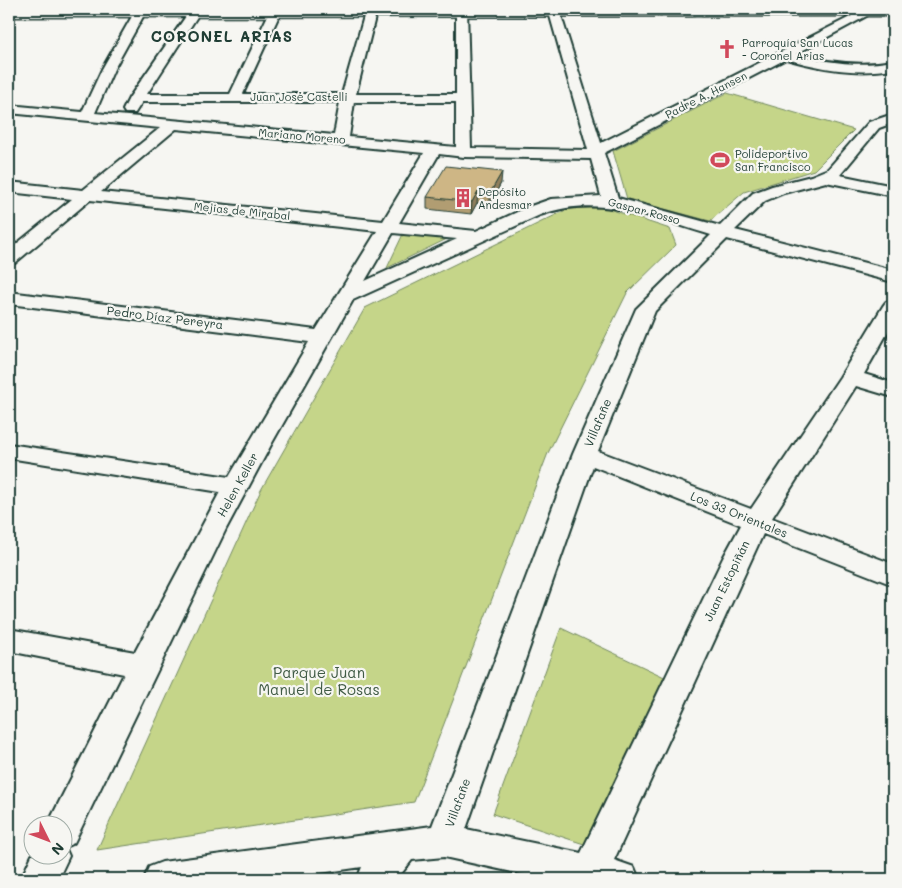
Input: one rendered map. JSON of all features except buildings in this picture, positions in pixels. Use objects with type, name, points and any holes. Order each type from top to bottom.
[{"type":"main road","points":[[554,12],[812,10],[864,14]]},
{"type":"main road","points":[[9,15],[193,12],[864,14],[893,12]]},
{"type":"street","points":[[886,9],[893,12]]},
{"type":"street","points":[[124,120],[136,98],[193,12]]},
{"type":"street","points":[[235,97],[274,12]]},
{"type":"street","points":[[341,139],[348,98],[370,12]]},
{"type":"street","points":[[463,12],[462,98],[464,152]]},
{"type":"street","points":[[554,12],[611,201]]},
{"type":"street","points":[[87,116],[108,69],[144,13]]},
{"type":"street","name":"Padre A. Hansen","points":[[597,153],[864,14]]},
{"type":"street","points":[[786,55],[823,65],[848,68],[893,65]]},
{"type":"street","name":"Juan José Castelli","points":[[136,98],[462,98]]},
{"type":"street","name":"Mariano Moreno","points":[[9,108],[464,152],[597,153]]},
{"type":"street","name":"Villafañe","points":[[444,842],[585,454],[646,309],[721,232],[759,197],[773,189],[826,176],[834,172],[887,124]]},
{"type":"street","points":[[9,259],[172,125]]},
{"type":"street","name":"Helen Keller","points":[[70,816],[236,486],[321,338],[390,226],[434,149]]},
{"type":"street","points":[[826,176],[893,191]]},
{"type":"street","name":"Mejias de Mirabal","points":[[9,187],[476,236]]},
{"type":"street","name":"Gaspar Rosso","points":[[348,296],[476,236],[557,203],[588,200],[611,201],[721,232],[893,276]]},
{"type":"street","name":"Pedro Díaz Pereyra","points":[[9,298],[321,338]]},
{"type":"street","name":"Juan Estopiñán","points":[[606,876],[737,558],[756,522],[851,377],[893,306]]},
{"type":"street","points":[[851,377],[893,390]]},
{"type":"street","points":[[9,451],[236,486]]},
{"type":"street","name":"Los 33 Orientales","points":[[585,454],[893,575]]},
{"type":"street","points":[[9,640],[144,666]]},
{"type":"street","points":[[162,879],[402,845],[444,842],[606,876]]},
{"type":"street","points":[[375,879],[402,845]]},
{"type":"street","points":[[39,879],[46,866]]},
{"type":"green space","name":"Polideportivo San Francisco","points":[[727,93],[854,130],[814,170],[744,192],[710,221],[627,199],[613,151]]},
{"type":"green space","name":"Parque Juan Manuel de Rosas","points":[[600,206],[670,229],[676,245],[627,293],[548,453],[414,802],[97,850],[261,490],[365,308],[572,207]]},
{"type":"green space","points":[[404,232],[449,238],[387,268]]},
{"type":"green space","points":[[561,628],[677,683],[593,847],[493,814]]},
{"type":"place","name":"Parroquía San Lucas - Coronel Arias","points":[[727,49]]},
{"type":"place","name":"Polideportivo San Francisco","points":[[720,160]]},
{"type":"place","name":"Depósito Andesmar","points":[[463,198]]},
{"type":"district","name":"CORONEL ARIAS","points":[[222,37]]}]
